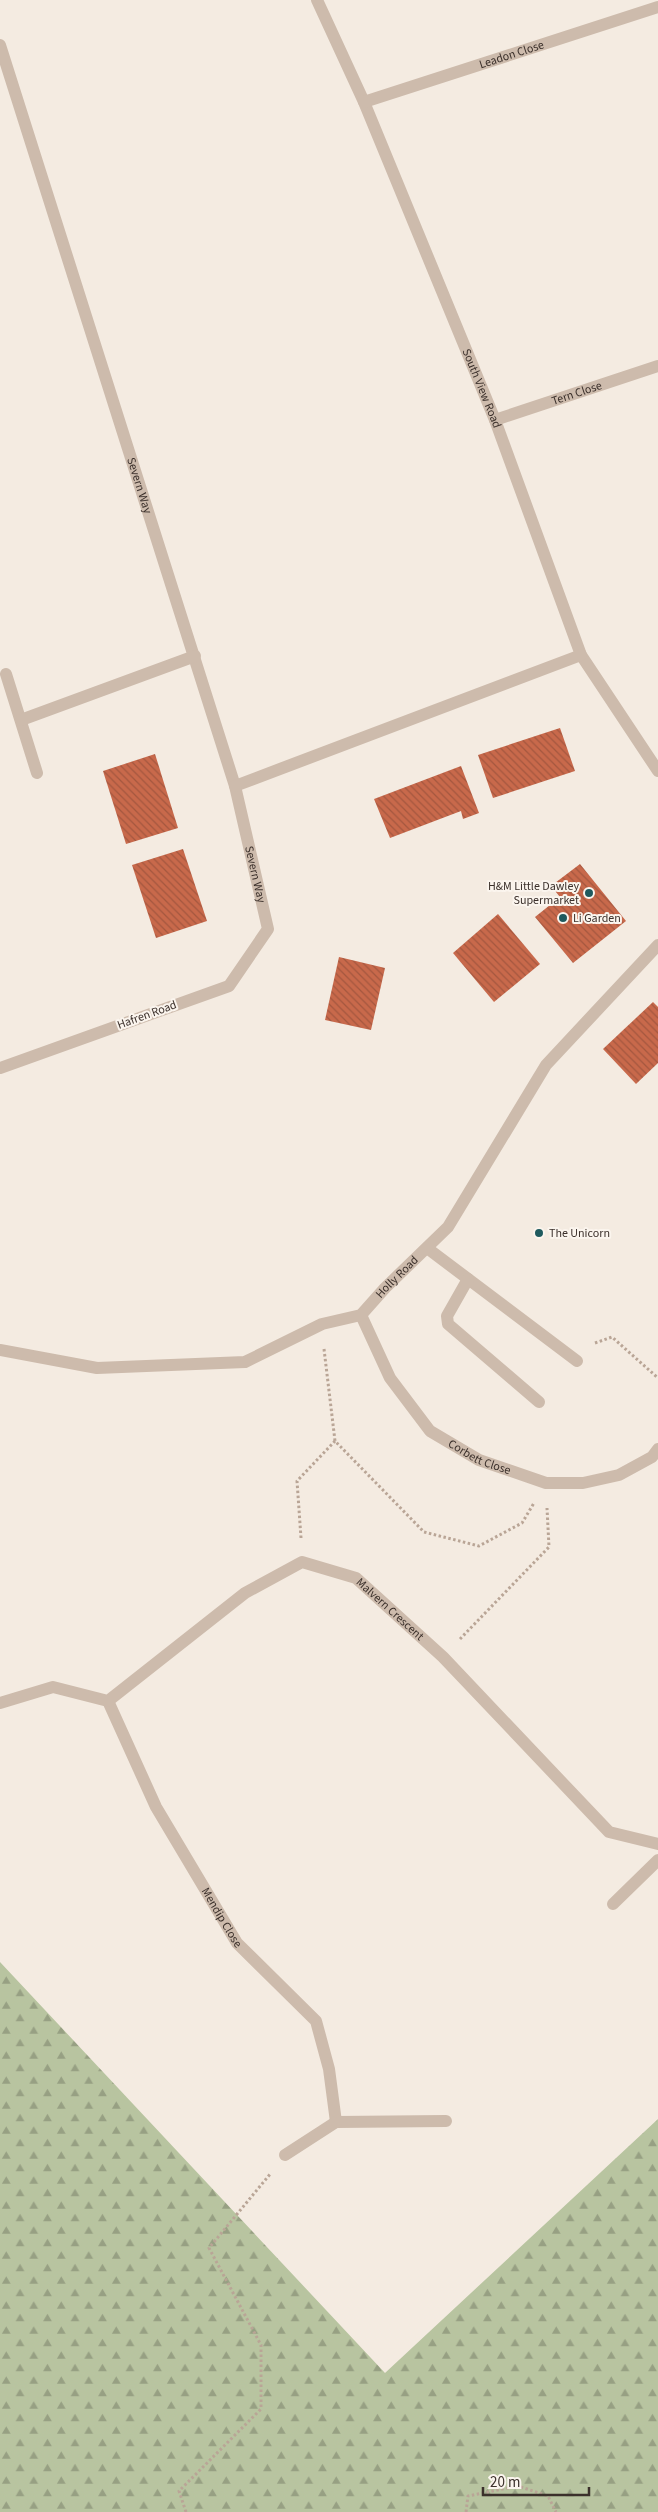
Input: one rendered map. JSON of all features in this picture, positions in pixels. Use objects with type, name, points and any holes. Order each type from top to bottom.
[{"type":"street","name":"South View Road","points":[[317,0],[364,102],[495,420],[581,655],[658,771]]},
{"type":"street","name":"Leadon Close","points":[[364,102],[658,7]]},
{"type":"street","name":"Severn Way","points":[[0,45],[235,786],[268,929]]},
{"type":"street","name":"Tern Close","points":[[495,420],[658,366]]},
{"type":"street","points":[[235,786],[581,655]]},
{"type":"street","points":[[21,720],[195,656]]},
{"type":"street","points":[[6,674],[37,774]]},
{"type":"street","name":"Hafren Road","points":[[0,1068],[229,986],[268,929]]},
{"type":"street","name":"Holly Road","points":[[361,1315],[448,1227],[546,1065],[658,945]]},
{"type":"street","points":[[427,1248],[577,1361]]},
{"type":"street","points":[[468,1279],[447,1316],[448,1324],[539,1402]]},
{"type":"street","points":[[0,1350],[97,1368],[245,1362],[322,1324],[361,1315]]},
{"type":"street","name":"Corbett Close","points":[[361,1315],[390,1378],[430,1431],[478,1460],[546,1483],[583,1483],[619,1475],[652,1457],[658,1449]]},
{"type":"street","points":[[0,1703],[53,1687],[108,1701],[245,1593],[302,1562]]},
{"type":"street","name":"Malvern Crescent","points":[[302,1562],[356,1578],[443,1657],[610,1832],[658,1844]]},
{"type":"street","name":"Mendip Close","points":[[108,1701],[156,1807],[237,1943],[316,2021],[329,2069],[336,2122]]},
{"type":"street","points":[[613,1904],[658,1860]]},
{"type":"street","points":[[285,2155],[336,2122],[446,2121]]},
{"type":"path","points":[[322,1324],[335,1441],[424,1532],[479,1546],[522,1522],[546,1483]]},
{"type":"path","points":[[577,1361],[598,1340],[612,1337],[658,1378]]},
{"type":"path","points":[[302,1562],[297,1481],[335,1441]]},
{"type":"path","points":[[443,1657],[549,1547],[546,1483]]},
{"type":"path","points":[[186,2512],[179,2491],[261,2409],[261,2345],[209,2248],[285,2155]]},
{"type":"path","points":[[466,2512],[468,2496],[518,2486],[548,2496],[556,2512]]},
{"type":"green space","points":[[0,1962],[385,2373],[658,2119],[658,2512],[0,2512]]},
{"type":"building","points":[[560,728],[575,771],[493,798],[478,755]]},
{"type":"building","points":[[155,754],[178,828],[126,844],[103,771]]},
{"type":"building","points":[[461,766],[479,813],[463,819],[461,811],[390,838],[374,799]]},
{"type":"building","points":[[183,849],[207,921],[156,938],[132,865]]},
{"type":"building","points":[[580,864],[626,921],[573,963],[535,917],[560,897],[551,886]]},
{"type":"building","points":[[498,914],[540,964],[494,1002],[453,953]]},
{"type":"building","points":[[339,957],[385,968],[371,1030],[325,1020]]},
{"type":"building","points":[[653,1002],[658,1007],[658,1063],[636,1084],[603,1049]]},
{"type":"place","name":"H&M Little Dawley Supermarket","points":[[589,893]]},
{"type":"place","name":"Li Garden","points":[[563,918]]},
{"type":"place","name":"The Unicorn","points":[[539,1233]]}]
